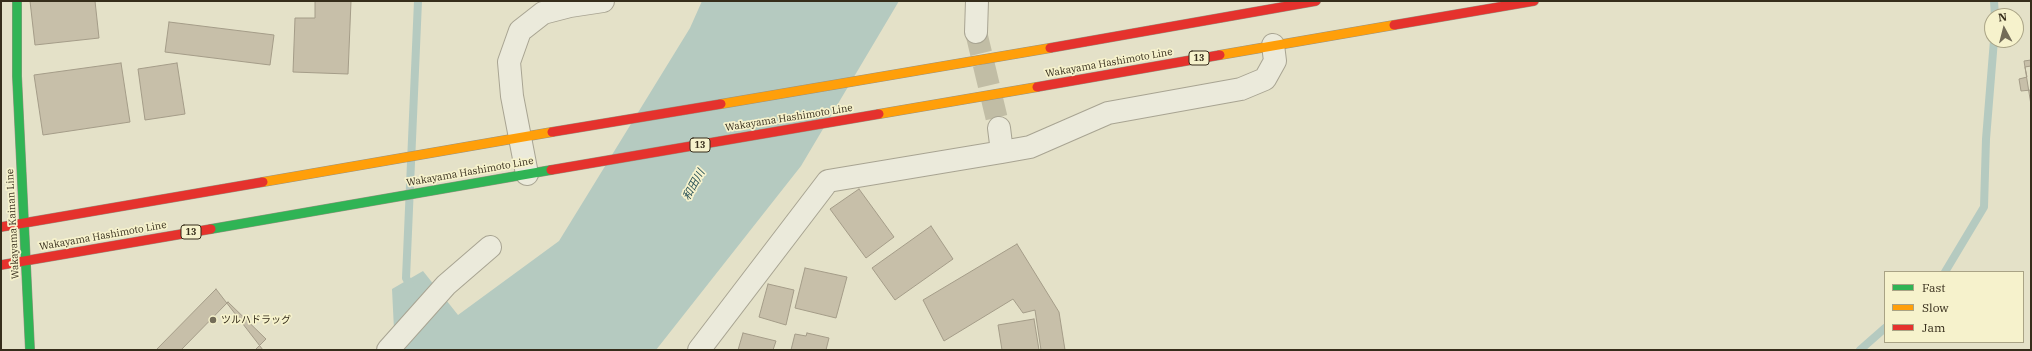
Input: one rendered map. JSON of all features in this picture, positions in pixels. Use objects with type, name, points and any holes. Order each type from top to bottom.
[{"type":"main road","name":"Wakayama Kainan Line","points":[[17,1],[17,76],[30,350]]},
{"type":"main road","points":[[1,228],[437,153],[521,137],[884,78],[1265,5],[1316,1]]},
{"type":"main road","name":"Wakayama Hashimoto Line","points":[[1,265],[1534,1]]},
{"type":"street","points":[[532,173],[521,137],[512,96],[509,62],[520,31],[539,7],[570,6],[603,1]]},
{"type":"street","points":[[976,32],[977,1],[987,1]]},
{"type":"street","points":[[699,350],[828,181],[1030,147],[1108,113],[1241,89],[1265,79],[1275,60],[1274,45]]},
{"type":"street","points":[[999,128],[1002,152]]},
{"type":"street","points":[[388,350],[446,285],[490,247]]},
{"type":"water","name":"和田川","points":[[702,1],[899,1],[801,166],[656,350],[395,350],[392,289],[423,271],[458,315],[559,241],[690,28]]},
{"type":"building","points":[[30,1],[95,1],[99,38],[35,45]]},
{"type":"building","points":[[315,1],[351,1],[348,74],[293,72],[295,18],[315,18]]},
{"type":"building","points":[[169,22],[274,35],[270,65],[165,52]]},
{"type":"building","points":[[2031,60],[2031,105],[2024,61]]},
{"type":"building","points":[[121,63],[130,122],[43,135],[34,75]]},
{"type":"building","points":[[177,63],[185,114],[145,120],[138,69]]},
{"type":"building","points":[[2031,66],[2031,90],[2021,91],[2019,79],[2027,77],[2025,67]]},
{"type":"building","points":[[859,189],[894,237],[866,258],[830,209]]},
{"type":"building","points":[[931,226],[953,259],[895,300],[872,268]]},
{"type":"building","points":[[1017,244],[1059,312],[1065,350],[1041,350],[1035,310],[1023,313],[1013,299],[944,341],[923,300]]},
{"type":"building","points":[[805,268],[847,277],[836,318],[795,308]]},
{"type":"building","points":[[768,284],[794,290],[786,325],[759,317]]},
{"type":"building","name":"ツルハドラッグ","points":[[216,289],[263,350],[156,350]]},
{"type":"building","points":[[228,302],[266,339],[255,350],[181,350]]},
{"type":"building","points":[[1034,319],[1039,350],[1002,350],[998,325]]},
{"type":"building","points":[[743,333],[776,341],[773,350],[738,350]]},
{"type":"building","points":[[807,333],[829,338],[826,350],[791,350],[795,334],[806,336]]},
{"type":"waterway","points":[[412,289],[406,278],[418,1]]},
{"type":"waterway","points":[[1994,1],[1994,8]]},
{"type":"waterway","points":[[1946,271],[1984,207],[1986,139],[1993,48]]},
{"type":"waterway","points":[[1860,350],[1884,329]]},
{"type":"tunnel","points":[[976,32],[999,128]]},
{"type":"traffic: fast","points":[[17,1],[17,76],[30,350]]},
{"type":"traffic: fast","points":[[211,229],[551,170]]},
{"type":"traffic: slow","points":[[1220,55],[1394,25]]},
{"type":"traffic: slow","points":[[721,104],[1050,48]]},
{"type":"traffic: slow","points":[[879,114],[1037,87]]},
{"type":"traffic: slow","points":[[263,182],[552,132]]},
{"type":"traffic: jam","points":[[1050,48],[1316,1]]},
{"type":"traffic: jam","points":[[1394,25],[1534,1]]},
{"type":"traffic: jam","points":[[1037,87],[1220,55]]},
{"type":"traffic: jam","points":[[552,132],[721,104]]},
{"type":"traffic: jam","points":[[551,170],[879,114]]},
{"type":"traffic: jam","points":[[1,227],[263,182]]},
{"type":"traffic: jam","points":[[1,265],[211,229]]},
{"type":"place","name":"ツルハドラッグ","points":[[213,320]]}]
